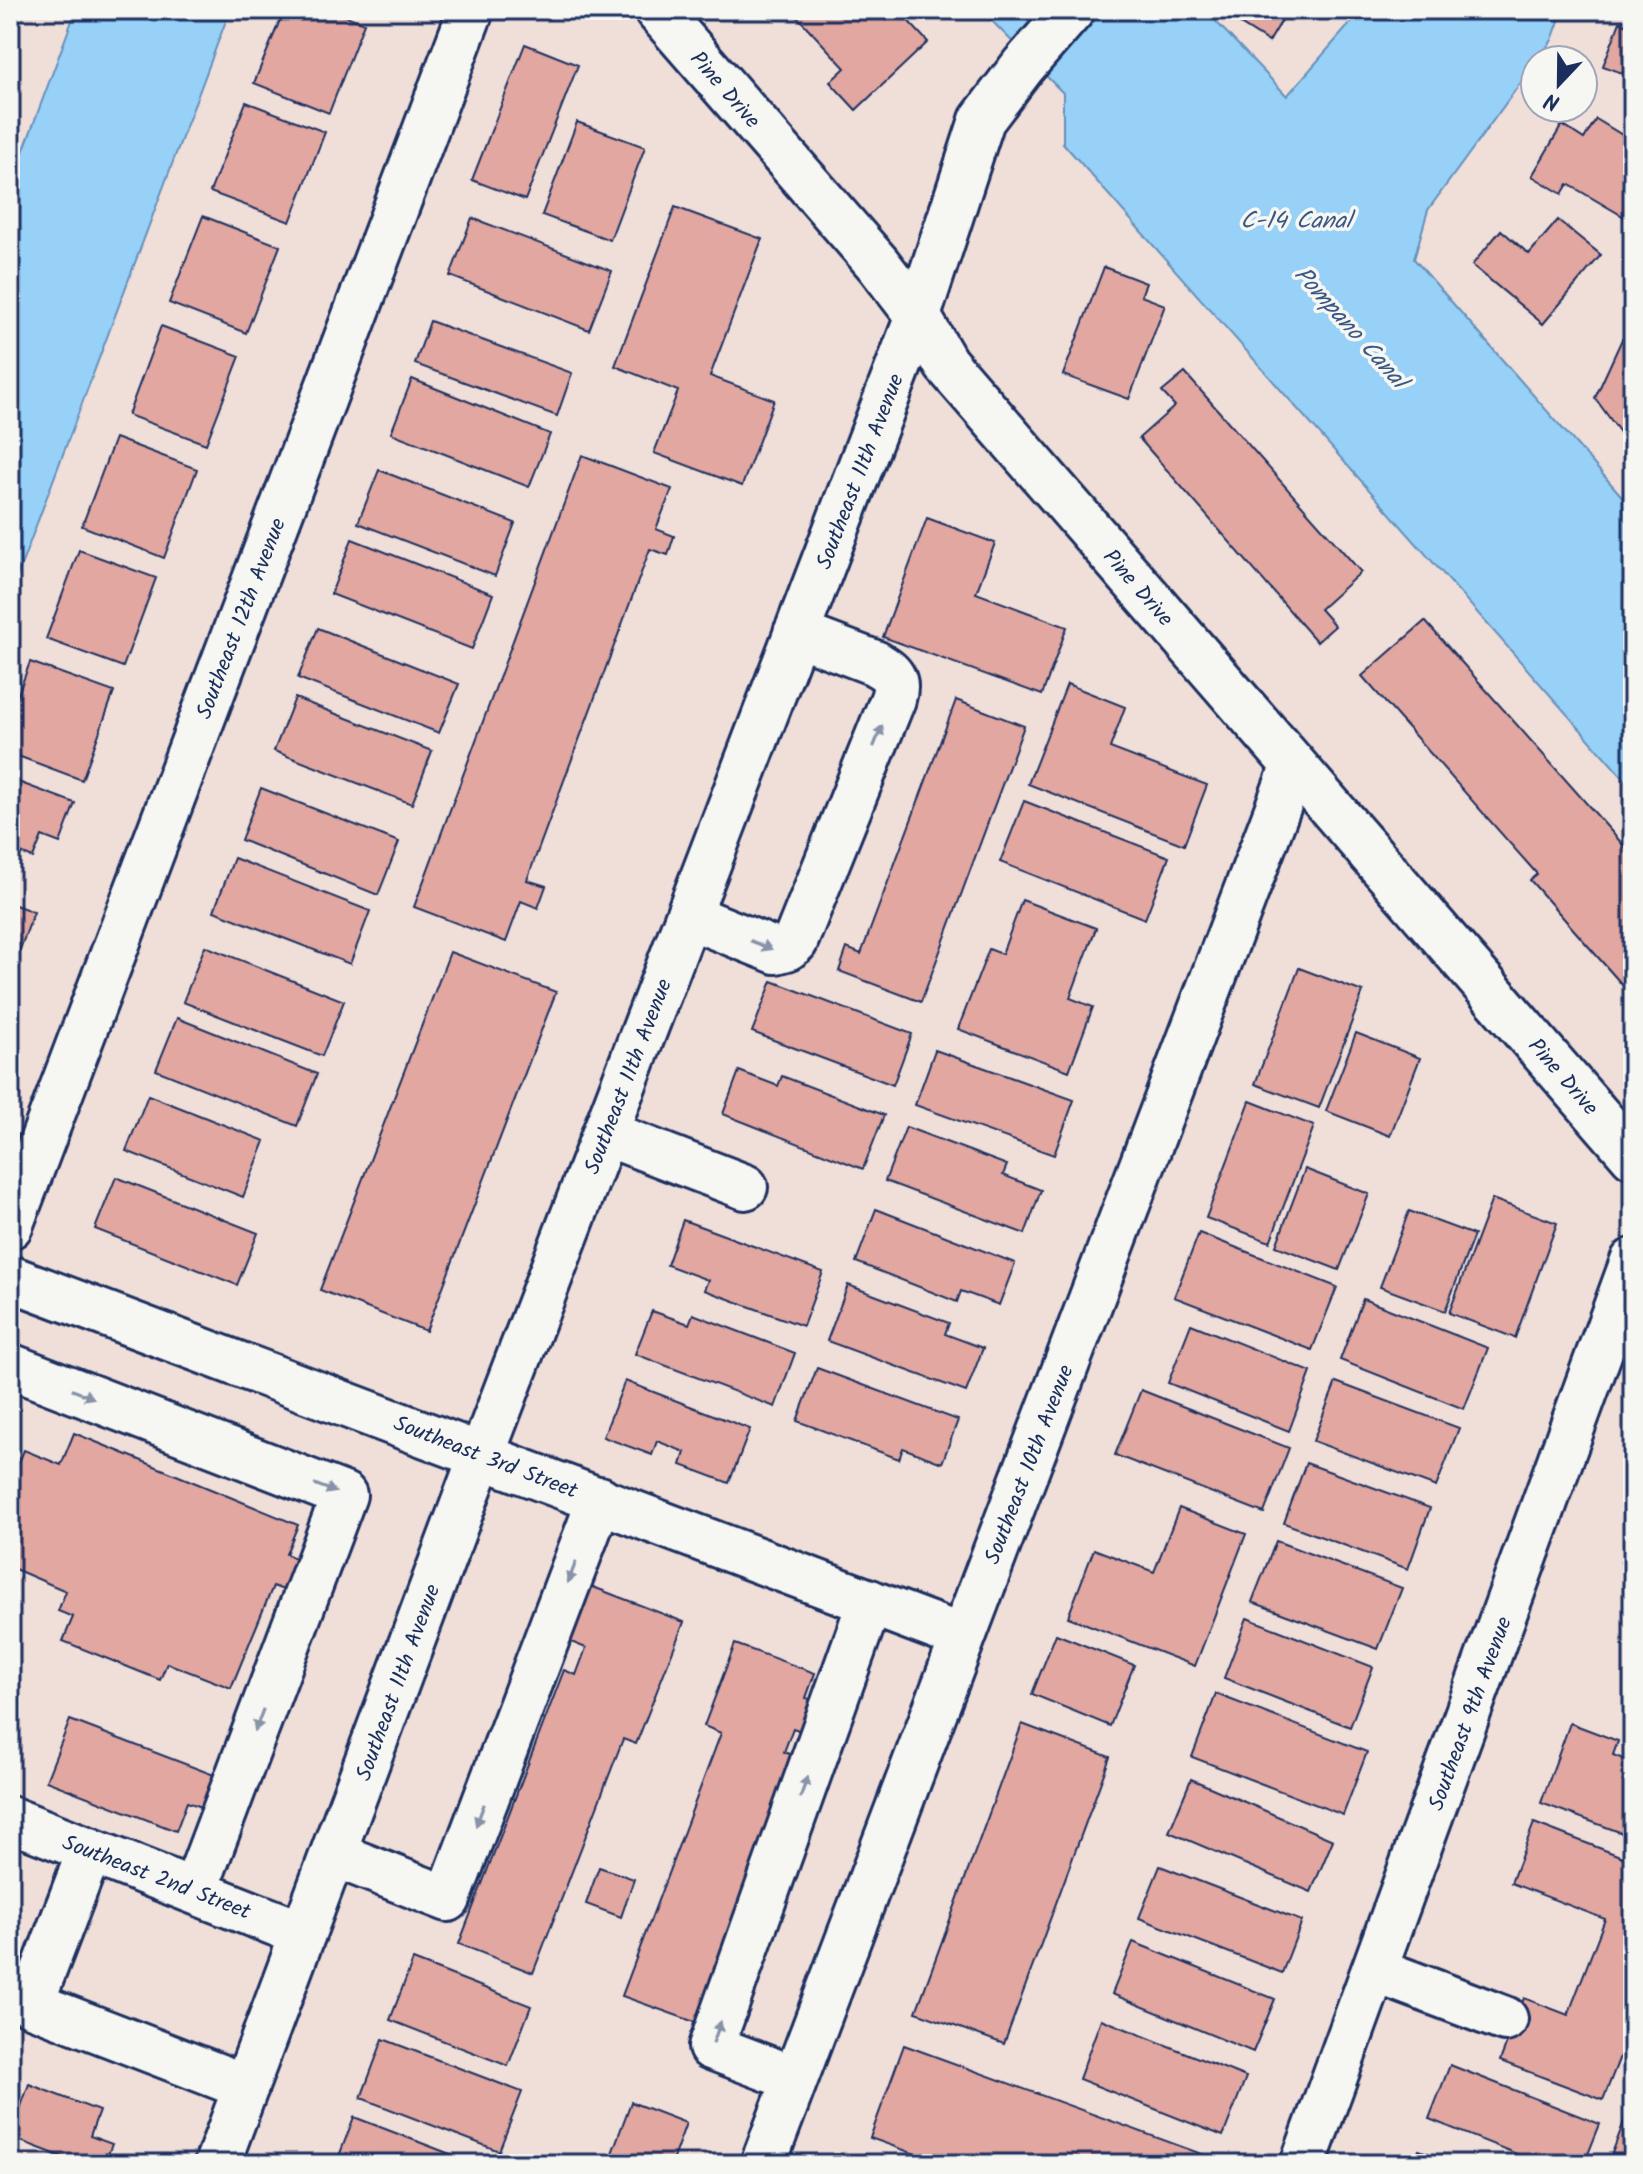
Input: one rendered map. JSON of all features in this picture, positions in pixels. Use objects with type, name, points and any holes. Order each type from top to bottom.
[{"type":"street","name":"Southeast 12th Avenue","points":[[10,1226],[471,10]]},
{"type":"street","name":"Pine Drive","points":[[657,10],[878,264],[918,316],[946,364],[1633,1156]]},
{"type":"street","name":"Southeast 11th Avenue","points":[[217,2164],[482,1454],[918,316],[982,120],[1023,66],[1072,10]]},
{"type":"street","points":[[689,916],[776,951],[795,942],[893,699],[896,688],[887,670],[796,633]]},
{"type":"street","name":"Southeast 10th Avenue","points":[[763,2164],[1294,765]]},
{"type":"street","points":[[605,1133],[745,1187]]},
{"type":"street","name":"Southeast 9th Avenue","points":[[1303,2164],[1633,1261]]},
{"type":"street","name":"Southeast 3rd Street","points":[[10,1278],[962,1637]]},
{"type":"street","points":[[10,1366],[344,1495],[195,1890]]},
{"type":"street","points":[[333,1854],[448,1899],[600,1499]]},
{"type":"street","points":[[795,2079],[711,2047],[870,1602]]},
{"type":"street","name":"Southeast 2nd Street","points":[[10,1819],[303,1934]]},
{"type":"street","points":[[90,1850],[31,2004],[246,2087]]},
{"type":"street","points":[[1375,1970],[1505,2019]]},
{"type":"water","points":[[76,10],[230,10],[10,595],[10,187]]},
{"type":"water","name":"C-14 Canal","points":[[978,10],[1205,10],[1287,96],[1362,10],[1563,10],[1549,44],[1519,44],[1519,85],[1428,210],[1414,259],[1633,509],[1633,789],[1063,143],[1063,93]]},
{"type":"building","points":[[284,10],[331,10],[364,23],[329,113],[254,83]]},
{"type":"building","points":[[791,10],[898,10],[928,42],[856,110],[830,82],[845,68]]},
{"type":"building","points":[[1218,10],[1288,10],[1269,42]]},
{"type":"building","points":[[1620,22],[1633,27],[1633,77],[1603,66]]},
{"type":"building","points":[[525,44],[578,65],[525,200],[472,180]]},
{"type":"building","points":[[246,102],[325,132],[290,222],[210,192]]},
{"type":"building","points":[[1599,121],[1629,139],[1633,132],[1633,222],[1568,184],[1562,194],[1532,176],[1562,125],[1584,139],[1593,124],[1599,124]]},
{"type":"building","points":[[577,122],[645,147],[610,240],[542,215]]},
{"type":"building","points":[[675,207],[762,239],[710,376],[774,400],[742,486],[654,453],[678,391],[615,366]]},
{"type":"building","points":[[203,216],[280,246],[246,333],[169,303]]},
{"type":"building","points":[[472,218],[612,271],[589,330],[450,276]]},
{"type":"building","points":[[1558,220],[1601,255],[1543,324],[1472,265],[1501,230],[1529,254]]},
{"type":"building","points":[[1104,267],[1146,283],[1141,296],[1165,305],[1129,399],[1063,375]]},
{"type":"building","points":[[430,321],[572,373],[557,416],[415,364]]},
{"type":"building","points":[[161,326],[240,356],[206,444],[128,415]]},
{"type":"building","points":[[1622,339],[1633,344],[1633,442],[1624,438],[1595,398]]},
{"type":"building","points":[[1185,373],[1361,572],[1320,609],[1335,626],[1317,642],[1139,438],[1175,406],[1162,392]]},
{"type":"building","points":[[412,379],[550,434],[529,487],[391,433]]},
{"type":"building","points":[[115,438],[197,469],[164,558],[82,526]]},
{"type":"building","points":[[582,455],[672,489],[656,529],[674,536],[668,555],[650,549],[527,880],[546,886],[538,908],[521,901],[506,942],[414,907]]},
{"type":"building","points":[[379,470],[515,523],[495,576],[358,523]]},
{"type":"building","points":[[927,518],[995,543],[976,593],[1067,627],[1042,695],[883,637]]},
{"type":"building","points":[[352,539],[493,594],[472,649],[331,594]]},
{"type":"building","points":[[79,550],[156,578],[123,667],[46,639]]},
{"type":"building","points":[[1425,621],[1633,856],[1633,997],[1530,880],[1537,874],[1362,676]]},
{"type":"building","points":[[318,628],[459,684],[439,733],[298,678]]},
{"type":"building","points":[[30,662],[114,692],[82,780],[10,753],[10,716]]},
{"type":"building","points":[[1067,684],[1125,707],[1110,748],[1207,785],[1184,845],[1028,784]]},
{"type":"building","points":[[295,698],[432,751],[412,804],[274,751]]},
{"type":"building","points":[[956,700],[1024,726],[921,1002],[839,971],[847,948],[861,954]]},
{"type":"building","points":[[10,779],[75,803],[60,843],[42,836],[33,858],[21,853],[11,879]]},
{"type":"building","points":[[261,788],[399,842],[378,895],[241,840]]},
{"type":"building","points":[[1024,801],[1169,857],[1145,919],[1000,862]]},
{"type":"building","points":[[234,858],[370,911],[350,964],[214,911]]},
{"type":"building","points":[[1022,900],[1096,928],[1070,998],[1093,1007],[1069,1071],[958,1029],[989,949],[1002,954]]},
{"type":"building","points":[[10,903],[34,912],[19,952],[10,948]]},
{"type":"building","points":[[205,946],[344,1001],[322,1056],[183,1002]]},
{"type":"building","points":[[450,952],[556,992],[426,1331],[320,1290]]},
{"type":"building","points":[[1299,968],[1363,992],[1319,1108],[1255,1084]]},
{"type":"building","points":[[772,981],[912,1034],[893,1085],[752,1032]]},
{"type":"building","points":[[177,1018],[317,1074],[297,1126],[156,1070]]},
{"type":"building","points":[[1356,1033],[1420,1058],[1390,1136],[1326,1111]]},
{"type":"building","points":[[935,1050],[1074,1100],[1054,1155],[915,1105]]},
{"type":"building","points":[[739,1071],[778,1086],[782,1076],[884,1115],[863,1169],[723,1114]]},
{"type":"building","points":[[148,1095],[265,1141],[243,1197],[126,1151]]},
{"type":"building","points":[[1250,1101],[1314,1126],[1270,1242],[1206,1218]]},
{"type":"building","points":[[906,1127],[1007,1165],[1003,1175],[1041,1190],[1025,1234],[885,1181]]},
{"type":"building","points":[[1305,1169],[1369,1194],[1339,1270],[1276,1246]]},
{"type":"building","points":[[116,1177],[258,1233],[237,1285],[95,1229]]},
{"type":"building","points":[[1492,1199],[1557,1223],[1515,1338],[1449,1313]]},
{"type":"building","points":[[876,1209],[1015,1263],[999,1305],[961,1291],[957,1302],[856,1262]]},
{"type":"building","points":[[1409,1211],[1474,1235],[1445,1311],[1380,1287]]},
{"type":"building","points":[[683,1220],[823,1272],[803,1326],[704,1290],[708,1280],[667,1265]]},
{"type":"building","points":[[1199,1233],[1337,1287],[1312,1350],[1174,1297]]},
{"type":"building","points":[[848,1285],[949,1323],[945,1334],[983,1348],[966,1392],[827,1341]]},
{"type":"building","points":[[1363,1299],[1488,1348],[1464,1409],[1340,1360]]},
{"type":"building","points":[[652,1311],[689,1324],[693,1314],[795,1353],[775,1407],[635,1354]]},
{"type":"building","points":[[1191,1324],[1311,1372],[1289,1431],[1168,1383]]},
{"type":"building","points":[[817,1368],[958,1420],[942,1463],[903,1448],[899,1459],[797,1421]]},
{"type":"building","points":[[625,1381],[750,1429],[729,1483],[681,1465],[685,1452],[657,1441],[652,1455],[603,1437]]},
{"type":"building","points":[[1336,1382],[1459,1428],[1436,1487],[1313,1441]]},
{"type":"building","points":[[1141,1390],[1289,1448],[1264,1513],[1115,1455]]},
{"type":"building","points":[[74,1433],[298,1525],[286,1554],[304,1562],[291,1593],[273,1586],[231,1688],[167,1663],[160,1680],[63,1641],[73,1617],[58,1611],[66,1591],[10,1567],[10,1484],[24,1450],[61,1465]]},
{"type":"building","points":[[1306,1463],[1430,1508],[1408,1569],[1284,1523]]},
{"type":"building","points":[[1179,1508],[1246,1534],[1195,1666],[1068,1617],[1094,1549],[1154,1572]]},
{"type":"building","points":[[1633,1528],[1633,1566],[1621,1562]]},
{"type":"building","points":[[1276,1541],[1402,1588],[1378,1649],[1252,1602]]},
{"type":"building","points":[[588,1585],[684,1622],[636,1744],[623,1739],[533,1973],[459,1944],[564,1670],[576,1675],[586,1648],[566,1640]]},
{"type":"building","points":[[1247,1618],[1373,1667],[1350,1727],[1224,1678]]},
{"type":"building","points":[[1056,1634],[1134,1665],[1110,1726],[1032,1694]]},
{"type":"building","points":[[735,1644],[815,1673],[806,1698],[827,1705],[815,1736],[793,1728],[784,1752],[800,1758],[700,2024],[622,1996],[721,1733],[704,1726]]},
{"type":"building","points":[[1216,1694],[1367,1752],[1343,1815],[1192,1757]]},
{"type":"building","points":[[70,1720],[214,1775],[202,1807],[187,1802],[176,1831],[46,1781]]},
{"type":"building","points":[[1570,1723],[1618,1741],[1613,1755],[1633,1763],[1633,1837],[1541,1803]]},
{"type":"building","points":[[1022,1724],[1110,1757],[1004,2044],[916,2012]]},
{"type":"building","points":[[1191,1779],[1333,1840],[1311,1892],[1169,1832]]},
{"type":"building","points":[[1534,1823],[1633,1861],[1633,2023],[1603,2100],[1500,2061],[1524,1998],[1568,2015],[1605,1919],[1511,1883]]},
{"type":"building","points":[[1160,1866],[1302,1921],[1282,1973],[1139,1918]]},
{"type":"building","points":[[599,1867],[634,1879],[621,1917],[586,1904]]},
{"type":"building","points":[[1133,1942],[1275,1999],[1253,2052],[1112,1994]]},
{"type":"building","points":[[413,1960],[531,2006],[508,2066],[390,2020]]},
{"type":"building","points":[[1101,2019],[1246,2077],[1223,2136],[1079,2079]]},
{"type":"building","points":[[383,2039],[522,2092],[499,2151],[361,2098]]},
{"type":"building","points":[[904,2045],[1210,2157],[1208,2164],[943,2164],[870,2138]]},
{"type":"building","points":[[1450,2065],[1600,2124],[1584,2164],[1542,2164],[1429,2119]]},
{"type":"building","points":[[29,2084],[99,2111],[90,2136],[112,2144],[104,2164],[81,2164],[10,2137]]},
{"type":"building","points":[[1633,2098],[1633,2164],[1608,2164]]},
{"type":"building","points":[[631,2102],[686,2123],[671,2164],[608,2164]]},
{"type":"building","points":[[354,2117],[476,2164],[336,2164]]},
{"type":"building","points":[[1419,2150],[1457,2164],[1413,2164]]},
{"type":"water label","name":"Pompano Canal","points":[[1351,327]]}]
